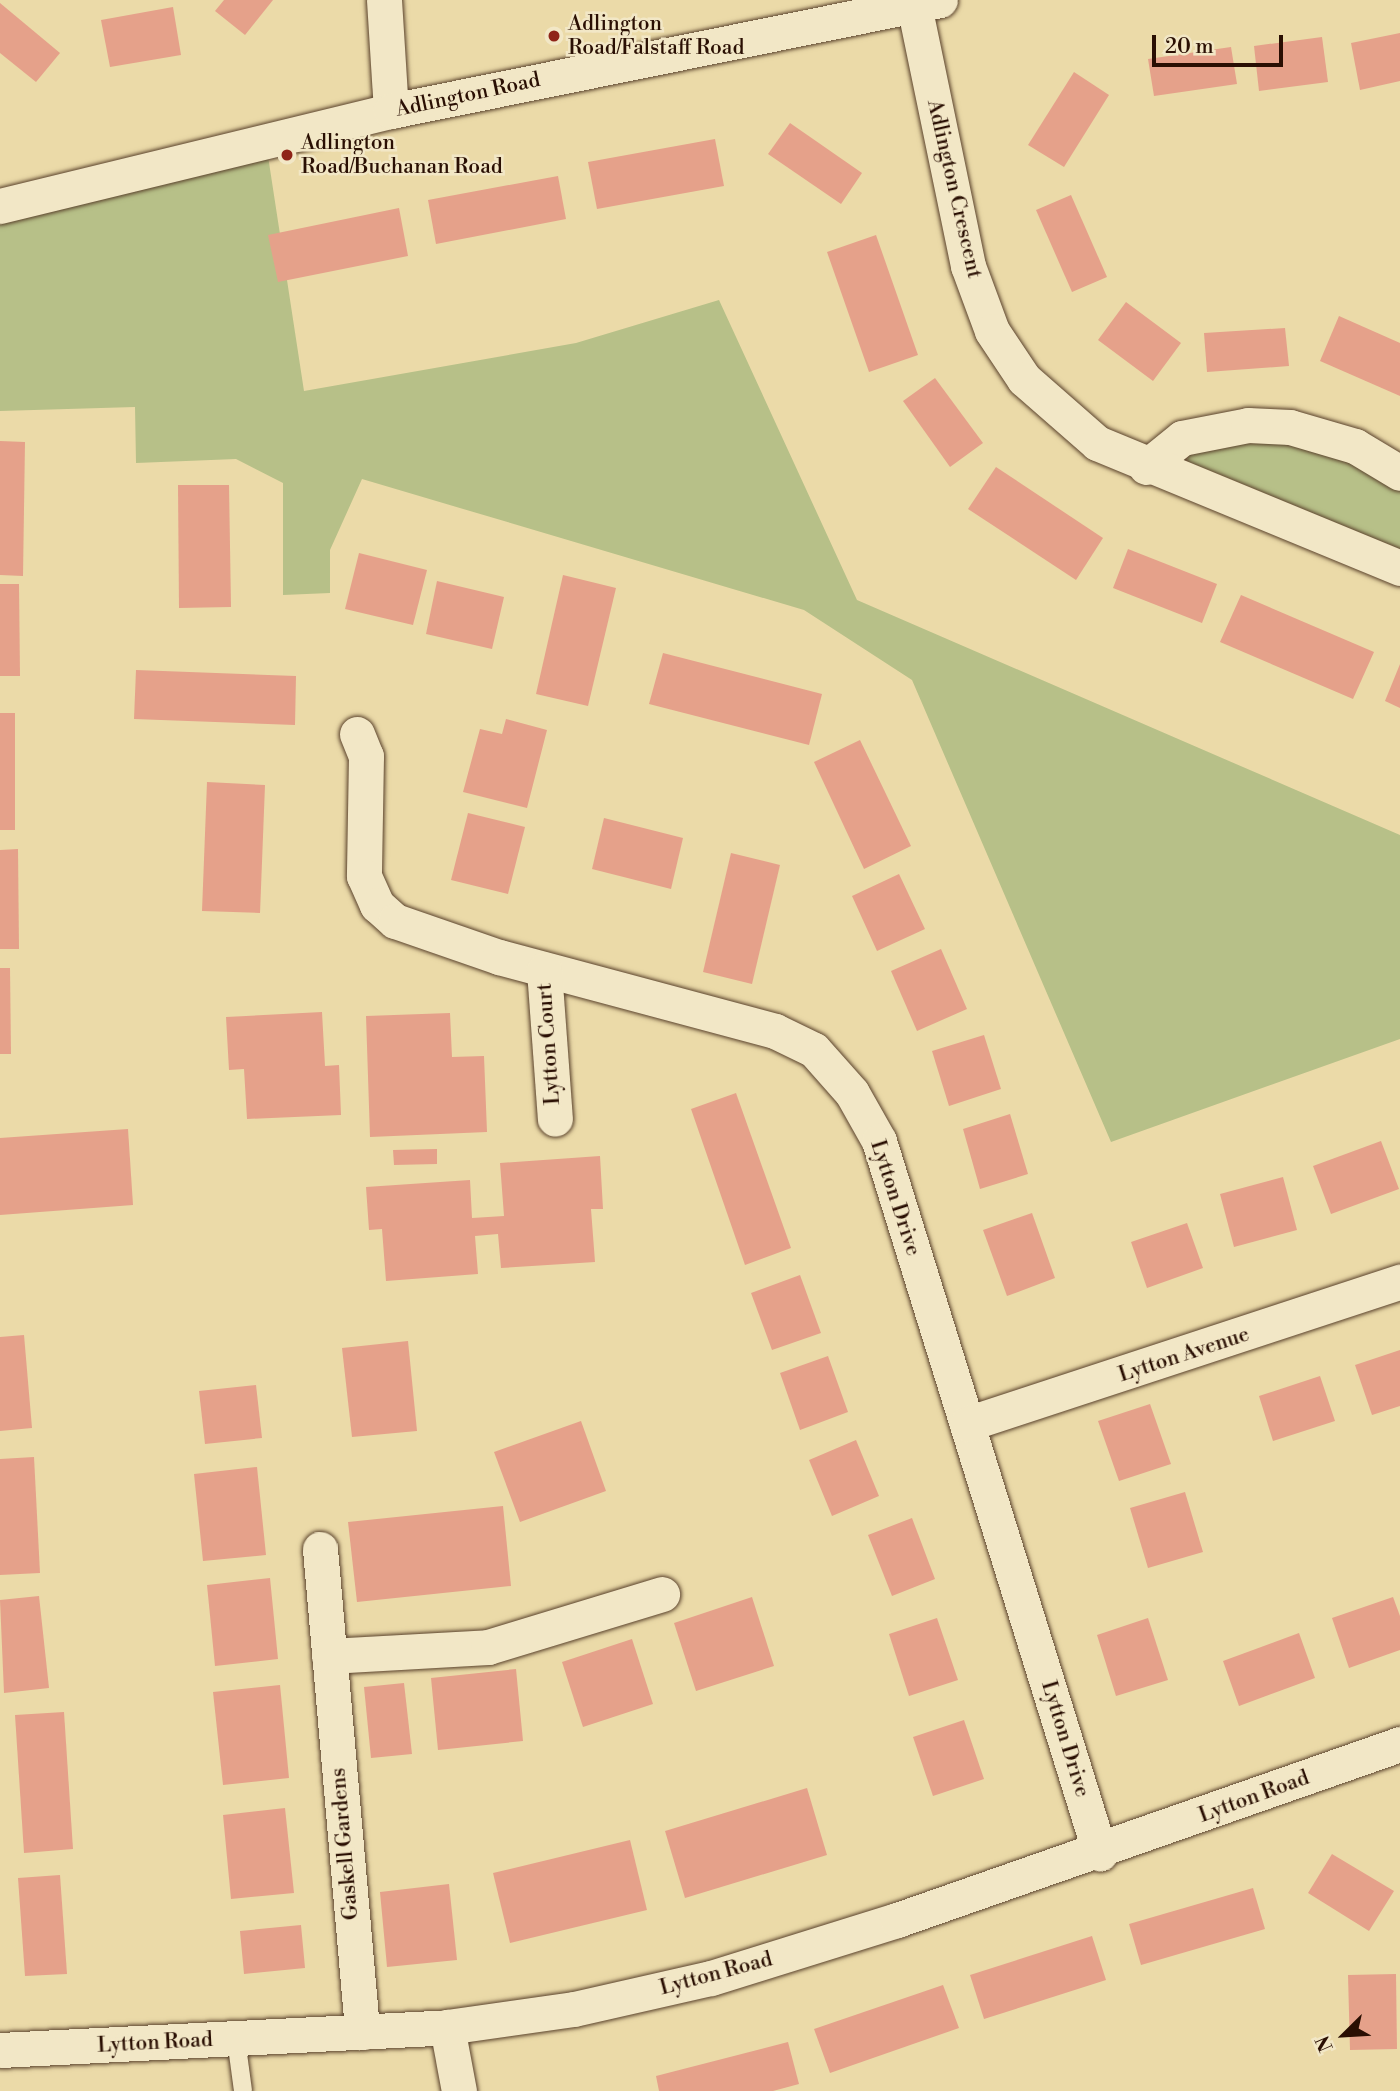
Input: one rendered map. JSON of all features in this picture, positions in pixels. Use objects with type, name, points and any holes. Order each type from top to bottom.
[{"type":"street","points":[[384,0],[391,111]]},
{"type":"street","name":"Adlington Road","points":[[0,206],[391,111],[927,2]]},
{"type":"street","name":"Adlington Crescent","points":[[927,2],[968,266],[992,331],[1024,379],[1058,414],[1097,443],[1146,467],[1400,568]]},
{"type":"street","points":[[1146,467],[1182,438],[1248,425],[1290,427],[1355,446],[1400,473]]},
{"type":"street","name":"Lytton Drive","points":[[357,734],[366,757],[364,876],[377,905],[426,936],[544,970],[735,1019],[814,1050],[852,1093],[879,1141],[1100,1853]]},
{"type":"street","name":"Lytton Court","points":[[544,970],[555,1119]]},
{"type":"street","name":"Lytton Avenue","points":[[967,1424],[1400,1282]]},
{"type":"street","name":"Gaskell Gardens","points":[[320,1549],[362,2032]]},
{"type":"street","points":[[329,1656],[488,1647],[662,1594]]},
{"type":"street","name":"Lytton Road","points":[[0,2050],[447,2027],[574,2009],[711,1978],[1100,1853],[1400,1744]]},
{"type":"street","points":[[447,2027],[459,2091]]},
{"type":"lane","points":[[236,2039],[243,2091]]},
{"type":"green space","points":[[266,143],[304,391],[576,343],[719,300],[857,600],[1400,835],[1400,1039],[1111,1142],[912,680],[804,610],[362,479],[330,550],[330,593],[283,595],[283,483],[236,459],[136,463],[135,407],[0,411],[0,213]]},
{"type":"green space","points":[[1233,439],[1307,446],[1391,477],[1400,486],[1400,549],[1187,461],[1191,445]]},
{"type":"building","points":[[224,0],[273,0],[245,35],[215,11]]},
{"type":"building","points":[[0,3],[60,53],[36,82],[0,53]]},
{"type":"building","points":[[173,7],[181,55],[110,67],[101,20]]},
{"type":"building","points":[[1400,33],[1400,81],[1360,90],[1351,43]]},
{"type":"building","points":[[1322,37],[1328,82],[1259,91],[1254,46]]},
{"type":"building","points":[[1231,47],[1237,84],[1154,96],[1148,59]]},
{"type":"building","points":[[1074,72],[1109,95],[1064,167],[1028,145]]},
{"type":"building","points":[[790,123],[862,173],[841,204],[768,154]]},
{"type":"building","points":[[715,139],[724,186],[597,209],[588,162]]},
{"type":"building","points":[[558,176],[566,219],[436,244],[428,200]]},
{"type":"building","points":[[1071,195],[1107,277],[1072,292],[1036,210]]},
{"type":"building","points":[[399,208],[408,256],[278,282],[268,235]]},
{"type":"building","points":[[876,235],[918,355],[869,372],[827,252]]},
{"type":"building","points":[[1126,302],[1181,343],[1153,381],[1098,340]]},
{"type":"building","points":[[1339,316],[1400,343],[1400,396],[1320,361]]},
{"type":"building","points":[[1285,328],[1289,366],[1207,372],[1204,333]]},
{"type":"building","points":[[935,378],[983,443],[950,467],[903,401]]},
{"type":"building","points":[[0,441],[25,442],[23,576],[0,575]]},
{"type":"building","points":[[996,467],[1103,538],[1076,580],[968,509]]},
{"type":"building","points":[[178,485],[229,485],[231,607],[179,608]]},
{"type":"building","points":[[1128,549],[1217,584],[1202,623],[1113,588]]},
{"type":"building","points":[[359,553],[427,570],[413,625],[345,609]]},
{"type":"building","points":[[563,575],[616,588],[588,706],[536,694]]},
{"type":"building","points":[[437,581],[504,597],[492,649],[426,634]]},
{"type":"building","points":[[0,584],[19,584],[20,676],[0,676]]},
{"type":"building","points":[[1241,595],[1374,652],[1353,699],[1220,642]]},
{"type":"building","points":[[663,653],[822,694],[809,745],[649,704]]},
{"type":"building","points":[[1400,664],[1400,708],[1385,701]]},
{"type":"building","points":[[136,670],[296,676],[295,725],[134,719]]},
{"type":"building","points":[[0,713],[15,713],[15,830],[0,830]]},
{"type":"building","points":[[506,719],[547,730],[527,808],[463,792],[480,729],[502,734]]},
{"type":"building","points":[[860,740],[911,846],[864,869],[814,762]]},
{"type":"building","points":[[207,782],[265,785],[260,913],[202,911]]},
{"type":"building","points":[[468,813],[525,827],[508,894],[451,880]]},
{"type":"building","points":[[604,818],[683,838],[671,889],[592,869]]},
{"type":"building","points":[[18,849],[19,949],[0,949],[0,850]]},
{"type":"building","points":[[731,853],[780,865],[752,984],[703,972]]},
{"type":"building","points":[[899,874],[925,929],[877,951],[852,896]]},
{"type":"building","points":[[941,949],[967,1009],[917,1031],[891,971]]},
{"type":"building","points":[[0,968],[10,968],[11,1054],[0,1054]]},
{"type":"building","points":[[322,1012],[325,1066],[339,1065],[341,1115],[247,1119],[244,1069],[229,1070],[226,1017]]},
{"type":"building","points":[[450,1013],[452,1057],[484,1056],[487,1132],[370,1137],[366,1016]]},
{"type":"building","points":[[984,1035],[1001,1089],[949,1106],[932,1051]]},
{"type":"building","points":[[736,1093],[791,1248],[745,1265],[691,1109]]},
{"type":"building","points":[[1010,1114],[1028,1174],[980,1189],[963,1129]]},
{"type":"building","points":[[128,1129],[133,1205],[0,1215],[0,1138]]},
{"type":"building","points":[[1381,1141],[1399,1189],[1331,1214],[1313,1166]]},
{"type":"building","points":[[437,1149],[437,1164],[394,1165],[393,1150]]},
{"type":"building","points":[[600,1156],[603,1209],[591,1209],[595,1262],[501,1268],[498,1234],[475,1236],[478,1274],[386,1281],[382,1229],[369,1230],[366,1187],[470,1180],[472,1218],[504,1216],[500,1163]]},
{"type":"building","points":[[1283,1177],[1297,1230],[1234,1247],[1220,1194]]},
{"type":"building","points":[[1032,1213],[1055,1278],[1007,1296],[983,1230]]},
{"type":"building","points":[[1187,1223],[1203,1268],[1147,1288],[1131,1242]]},
{"type":"building","points":[[800,1275],[821,1333],[772,1350],[751,1293]]},
{"type":"building","points":[[24,1335],[32,1428],[0,1431],[0,1337]]},
{"type":"building","points":[[408,1341],[417,1431],[352,1437],[342,1348]]},
{"type":"building","points":[[1400,1350],[1400,1406],[1372,1415],[1355,1365]]},
{"type":"building","points":[[828,1356],[848,1412],[800,1430],[780,1373]]},
{"type":"building","points":[[1320,1376],[1335,1421],[1273,1441],[1259,1396]]},
{"type":"building","points":[[256,1385],[262,1438],[205,1444],[199,1391]]},
{"type":"building","points":[[1150,1404],[1171,1464],[1119,1481],[1098,1421]]},
{"type":"building","points":[[581,1421],[606,1491],[520,1522],[494,1452]]},
{"type":"building","points":[[856,1440],[879,1496],[832,1516],[809,1460]]},
{"type":"building","points":[[34,1457],[40,1573],[0,1575],[0,1459]]},
{"type":"building","points":[[257,1467],[266,1555],[203,1561],[194,1474]]},
{"type":"building","points":[[1185,1492],[1203,1552],[1148,1568],[1130,1508]]},
{"type":"building","points":[[503,1506],[511,1586],[357,1602],[348,1522]]},
{"type":"building","points":[[912,1518],[935,1579],[892,1596],[868,1535]]},
{"type":"building","points":[[270,1578],[278,1659],[215,1666],[207,1585]]},
{"type":"building","points":[[39,1596],[49,1688],[4,1693],[0,1600]]},
{"type":"building","points":[[752,1597],[774,1666],[696,1691],[674,1623]]},
{"type":"building","points":[[1393,1597],[1400,1616],[1400,1650],[1349,1668],[1332,1618]]},
{"type":"building","points":[[937,1618],[958,1680],[909,1696],[889,1634]]},
{"type":"building","points":[[1148,1618],[1168,1680],[1116,1696],[1097,1635]]},
{"type":"building","points":[[1299,1633],[1315,1678],[1239,1706],[1223,1661]]},
{"type":"building","points":[[632,1639],[653,1704],[583,1727],[562,1662]]},
{"type":"building","points":[[516,1669],[523,1741],[438,1750],[431,1678]]},
{"type":"building","points":[[404,1683],[412,1754],[371,1758],[364,1687]]},
{"type":"building","points":[[280,1685],[289,1778],[223,1785],[213,1692]]},
{"type":"building","points":[[64,1712],[73,1849],[24,1853],[15,1715]]},
{"type":"building","points":[[964,1720],[984,1779],[933,1796],[913,1737]]},
{"type":"building","points":[[807,1788],[827,1855],[685,1898],[665,1831]]},
{"type":"building","points":[[285,1808],[294,1893],[231,1899],[223,1815]]},
{"type":"building","points":[[630,1840],[647,1910],[510,1943],[493,1873]]},
{"type":"building","points":[[1332,1854],[1394,1891],[1369,1931],[1308,1893]]},
{"type":"building","points":[[60,1875],[67,1974],[25,1976],[18,1878]]},
{"type":"building","points":[[449,1884],[457,1960],[387,1967],[380,1892]]},
{"type":"building","points":[[1253,1888],[1265,1929],[1141,1965],[1129,1924]]},
{"type":"building","points":[[301,1925],[305,1968],[244,1974],[240,1931]]},
{"type":"building","points":[[1092,1936],[1106,1980],[984,2019],[970,1975]]},
{"type":"building","points":[[1396,1974],[1397,2049],[1350,2050],[1348,1975]]},
{"type":"building","points":[[943,1985],[959,2028],[830,2073],[814,2029]]},
{"type":"building","points":[[788,2042],[799,2084],[773,2091],[659,2091],[656,2076]]},
{"type":"place","name":"Adlington Road/Falstaff Road","points":[[554,36]]},
{"type":"place","name":"Adlington Road/Buchanan Road","points":[[287,155]]}]
